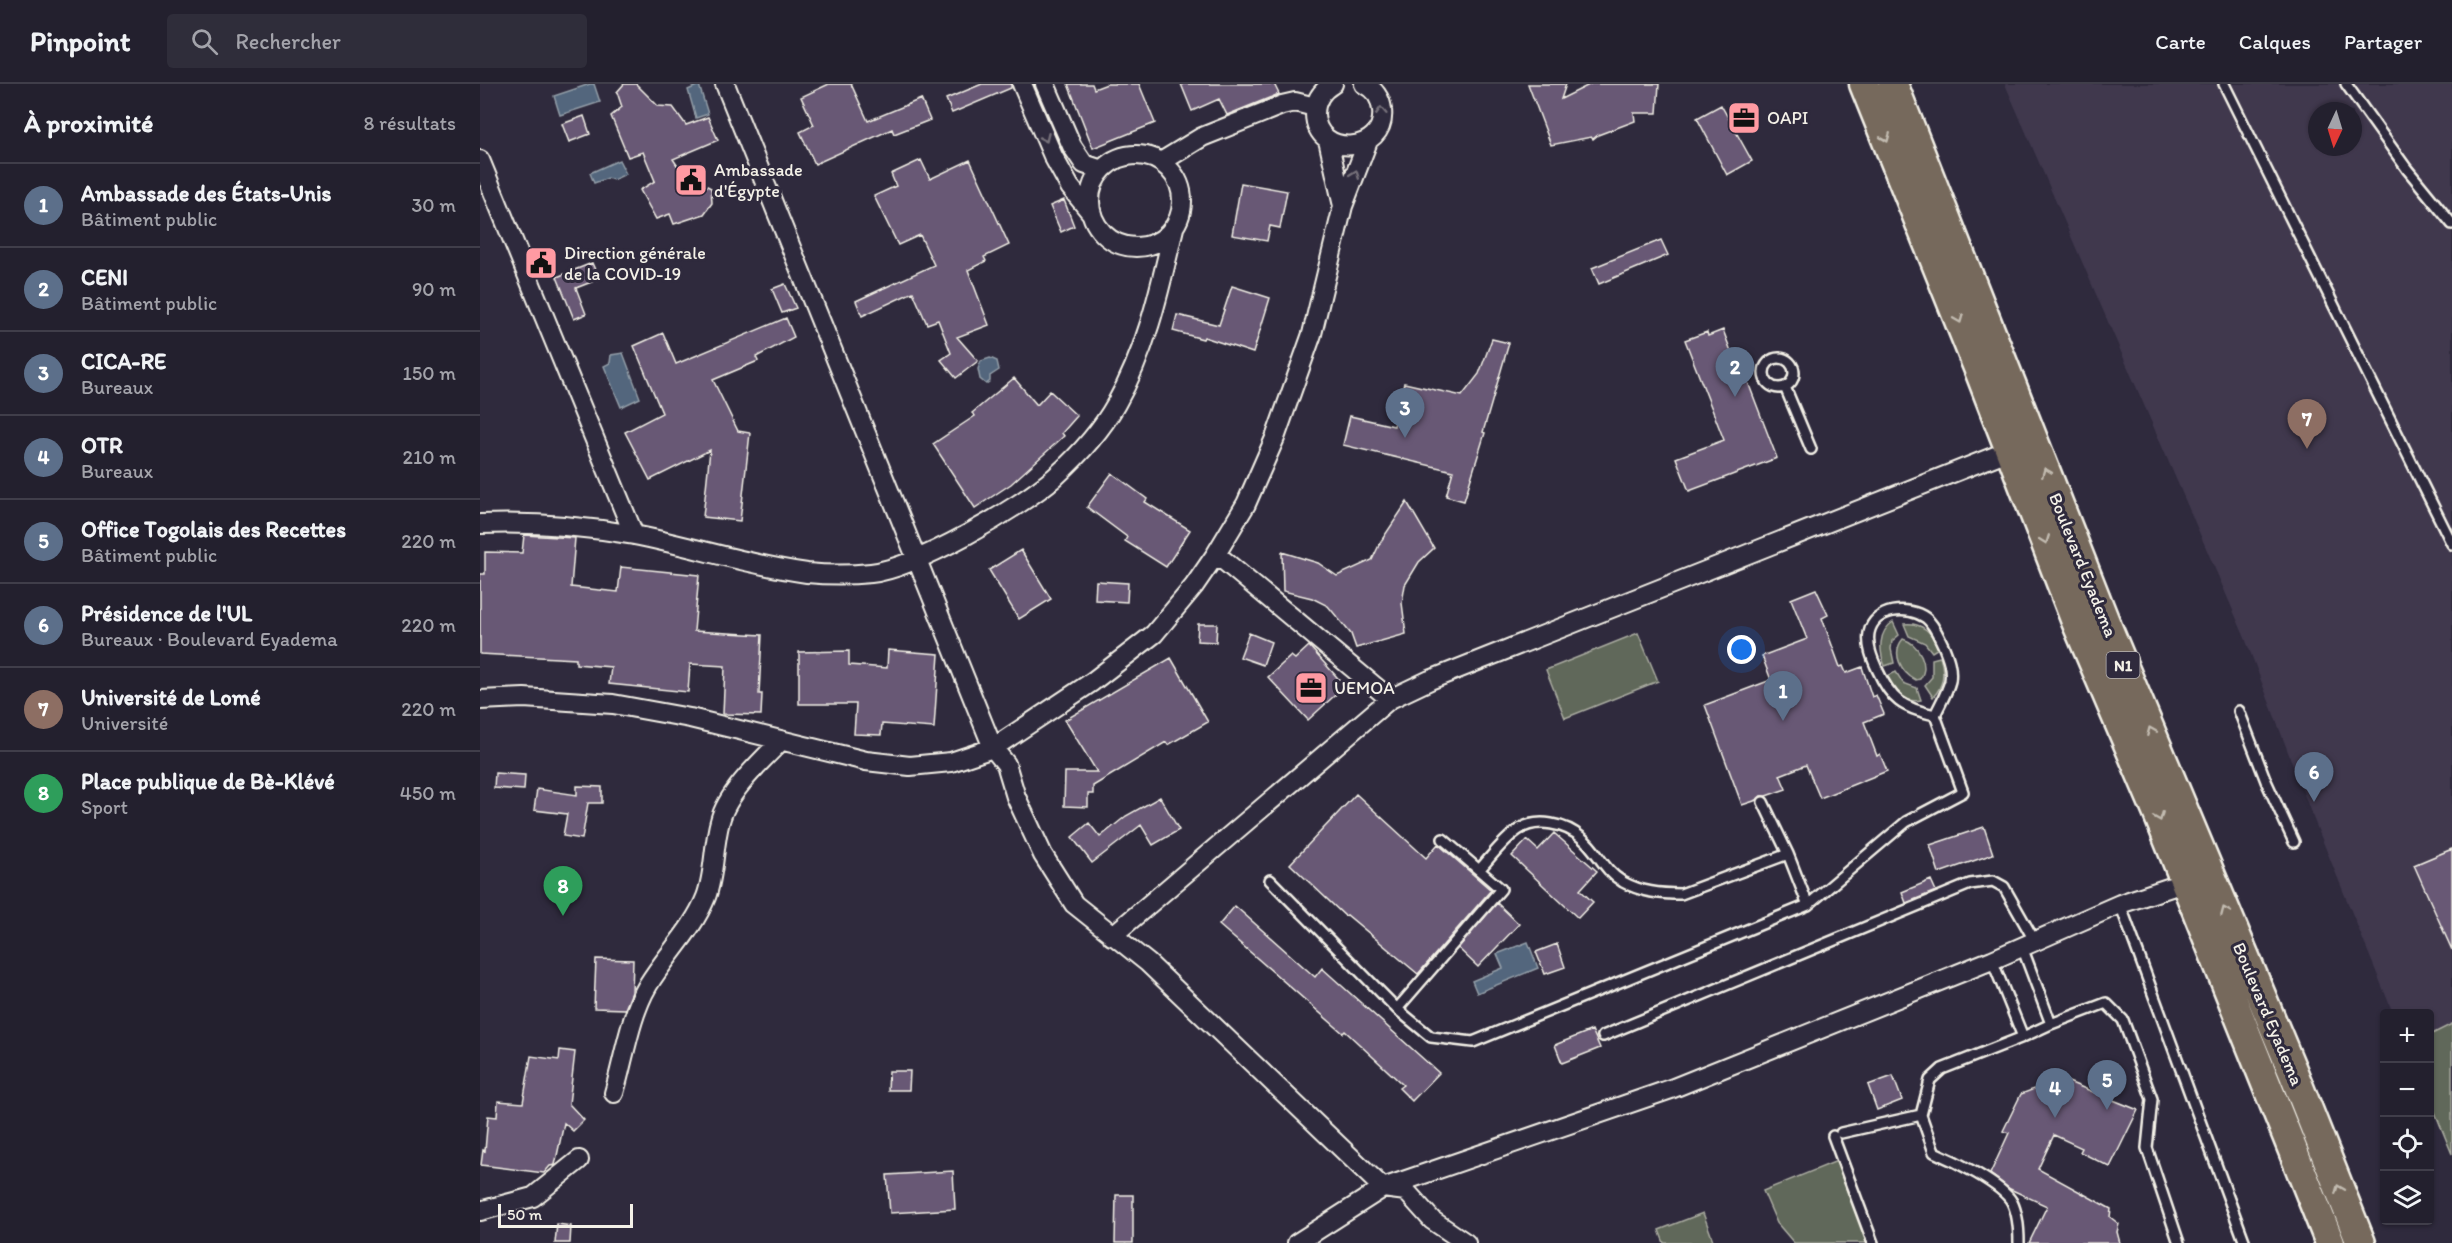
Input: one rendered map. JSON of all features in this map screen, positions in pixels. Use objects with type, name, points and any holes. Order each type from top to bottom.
[{"type":"highway","name":"Boulevard Eyadema","points":[[1864,84],[2022,445]]},
{"type":"highway","name":"Boulevard Eyadema","points":[[1893,84],[2022,445],[2075,619],[2199,881],[2293,1072],[2361,1243]]},
{"type":"highway","name":"Boulevard Eyadema","points":[[2199,881],[2330,1243]]},
{"type":"street","points":[[725,84],[805,279],[915,560],[993,748],[1006,764],[1016,797],[1049,865],[1074,904],[1149,963],[1383,1188],[1406,1191],[1432,1220],[1466,1243]]},
{"type":"street","points":[[1022,84],[1053,156],[1070,188],[1092,214],[1105,236],[1128,247],[1142,247],[1154,244],[1166,237],[1174,228]]},
{"type":"street","points":[[1045,84],[1072,146],[1084,164],[1102,170]]},
{"type":"street","points":[[480,700],[524,698],[613,704],[690,718],[866,761],[910,766],[951,762],[993,748],[1092,682],[1154,634],[1194,586],[1246,504],[1275,438],[1312,334],[1342,206],[1368,141],[1381,124],[1383,113],[1381,102],[1367,84]]},
{"type":"street","points":[[1161,162],[1202,137],[1319,93],[1316,119],[1320,131],[1328,140],[1341,146],[1355,146],[1368,141]]},
{"type":"street","points":[[1328,140],[1342,206]]},
{"type":"street","points":[[480,524],[574,527],[634,535],[741,561],[809,573],[872,573],[915,560],[1013,506],[1053,478],[1090,441],[1116,405],[1139,355],[1156,305],[1174,228],[1183,204],[1182,192],[1178,180],[1161,162],[1136,155],[1118,159],[1102,170],[1094,183],[1092,214]]},
{"type":"street","points":[[480,160],[634,535]]},
{"type":"street","points":[[1112,936],[1390,699],[1441,676],[2022,445]]},
{"type":"street","points":[[1216,554],[1390,699]]},
{"type":"street","points":[[614,1093],[639,1003],[706,897],[720,819],[732,797],[755,767],[780,741]]},
{"type":"street","points":[[1298,1243],[1383,1188],[1671,1089],[1992,960],[2120,904],[2199,881]]},
{"type":"street","points":[[480,1211],[533,1197],[579,1160]]},
{"type":"lane","points":[[2224,84],[2452,544]]},
{"type":"lane","points":[[2346,84],[2407,169],[2452,224]]},
{"type":"lane","points":[[1785,387],[1811,449]]},
{"type":"lane","points":[[1270,880],[1397,1009],[1431,1037],[1473,1042],[1808,905],[1906,822],[1963,792],[1935,715],[1949,682],[1951,669],[1947,656],[1938,634],[1926,619],[1907,610],[1892,610],[1878,618],[1869,633],[1870,652],[1885,686],[1896,700],[1914,710],[1935,715]]},
{"type":"lane","points":[[2239,711],[2266,781],[2294,842]]},
{"type":"lane","points":[[1763,802],[1788,854],[1808,905]]},
{"type":"lane","points":[[1479,870],[1516,831],[1528,825],[1542,823],[1557,825],[1584,839],[1609,872],[1622,881],[1639,890],[1663,894],[1681,894],[1788,854]]},
{"type":"lane","points":[[1397,1009],[1501,889],[1443,839]]},
{"type":"lane","points":[[1603,1036],[1970,884],[1993,881],[2004,887],[2028,944],[2051,1024]]},
{"type":"lane","points":[[2120,904],[2245,1243]]},
{"type":"lane","points":[[1992,960],[2023,1037]]},
{"type":"lane","points":[[2019,1243],[2019,1227],[2011,1200],[1966,1166],[1934,1152],[1921,1115],[1930,1080],[1942,1069],[2106,1003],[2123,1020],[2152,1099],[2147,1148],[2179,1243]]},
{"type":"lane","points":[[1873,1243],[1837,1134],[1921,1115]]},
{"type":"shaded area","points":[[2005,84],[2452,84],[2452,1154],[2434,1110],[2434,1009],[2391,1009],[2310,810],[2245,638]]},
{"type":"green space","points":[[1893,622],[1899,635],[1892,641],[1894,663],[1885,666],[1882,636]]},
{"type":"green space","points":[[1904,624],[1916,625],[1926,630],[1940,647],[1932,652],[1925,643],[1909,636]]},
{"type":"green space","points":[[1638,633],[1658,681],[1565,718],[1546,670]]},
{"type":"green space","points":[[1903,639],[1914,645],[1921,656],[1924,668],[1920,679],[1916,680],[1906,673],[1899,662],[1899,644]]},
{"type":"green space","points":[[1940,657],[1943,678],[1933,697],[1925,685],[1932,677],[1932,659]]},
{"type":"green space","points":[[1896,672],[1903,683],[1917,688],[1921,700],[1910,700],[1896,691],[1887,676]]},
{"type":"green space","points":[[2452,1024],[2452,1154],[2434,1110],[2434,1033]]},
{"type":"green space","points":[[1837,1161],[1868,1243],[1794,1243],[1777,1223],[1763,1191]]},
{"type":"green space","points":[[1703,1213],[1714,1243],[1664,1243],[1659,1230]]},
{"type":"water","points":[[594,84],[600,102],[560,115],[554,96]]},
{"type":"water","points":[[699,85],[708,114],[696,118],[688,90]]},
{"type":"water","points":[[619,160],[626,174],[613,180],[608,178],[594,183],[590,173]]},
{"type":"water","points":[[623,353],[640,398],[621,407],[604,366],[610,363],[611,355]]},
{"type":"water","points":[[990,358],[997,361],[999,370],[990,376],[990,381],[986,384],[980,379],[978,369],[981,361]]},
{"type":"water","points":[[1528,942],[1538,968],[1477,993],[1472,981],[1503,968],[1497,954]]},
{"type":"building","points":[[624,84],[636,84],[658,106],[673,107],[686,125],[708,117],[718,140],[673,159],[689,183],[696,180],[711,188],[712,203],[704,214],[674,224],[670,214],[656,219],[640,190],[655,181],[643,152],[628,157],[611,116],[622,107],[617,92]]},
{"type":"building","points":[[829,84],[851,84],[868,121],[921,99],[930,120],[894,134],[892,129],[815,164],[800,132],[814,125],[801,97]]},
{"type":"building","points":[[982,84],[1011,84],[1011,88],[952,113],[946,99]]},
{"type":"building","points":[[1068,84],[1092,84],[1094,89],[1107,84],[1139,84],[1155,123],[1093,148]]},
{"type":"building","points":[[1181,84],[1274,84],[1279,94],[1227,115],[1219,99],[1192,111]]},
{"type":"building","points":[[1528,84],[1566,84],[1561,99],[1591,84],[1659,84],[1657,113],[1634,113],[1635,121],[1593,139],[1591,137],[1551,145]]},
{"type":"building","points":[[1721,105],[1752,161],[1727,175],[1697,118]]},
{"type":"building","points":[[584,116],[590,134],[569,142],[562,124]]},
{"type":"building","points":[[921,160],[930,179],[970,160],[1009,245],[984,257],[986,261],[968,270],[989,325],[957,337],[978,361],[956,378],[941,360],[951,353],[938,320],[927,324],[913,292],[862,316],[856,301],[934,265],[920,235],[898,245],[874,196],[896,186],[891,174]]},
{"type":"building","points":[[1241,183],[1287,191],[1280,228],[1270,226],[1267,241],[1232,235]]},
{"type":"building","points":[[1064,200],[1074,226],[1061,232],[1050,206]]},
{"type":"building","points":[[1661,240],[1668,255],[1599,284],[1592,268]]},
{"type":"building","points":[[592,263],[599,279],[576,288],[586,314],[574,319],[557,277]]},
{"type":"building","points":[[785,284],[796,308],[782,313],[772,289]]},
{"type":"building","points":[[1232,286],[1270,298],[1253,353],[1204,337],[1203,339],[1173,331],[1177,315],[1219,325]]},
{"type":"building","points":[[786,318],[794,337],[756,357],[758,361],[713,380],[738,431],[750,433],[740,521],[703,517],[710,450],[650,480],[625,432],[662,413],[634,346],[663,333],[676,364]]},
{"type":"building","points":[[1723,330],[1741,378],[1746,377],[1777,458],[1689,491],[1676,458],[1724,440],[1685,340],[1707,332],[1708,336]]},
{"type":"building","points":[[1492,339],[1509,343],[1464,501],[1446,496],[1453,471],[1343,445],[1350,416],[1394,426],[1404,383],[1462,396],[1479,374]]},
{"type":"building","points":[[1014,378],[1037,405],[1050,391],[1077,416],[1062,433],[1064,436],[1011,484],[975,508],[933,444],[975,416],[972,413]]},
{"type":"building","points":[[1112,473],[1147,499],[1145,502],[1190,530],[1166,567],[1125,541],[1127,537],[1087,507]]},
{"type":"building","points":[[1407,502],[1434,548],[1419,562],[1405,585],[1402,603],[1406,634],[1356,648],[1351,634],[1328,606],[1312,598],[1283,591],[1282,552],[1318,563],[1337,576],[1372,560],[1381,541]]},
{"type":"building","points":[[524,535],[575,538],[571,587],[618,592],[621,567],[699,575],[694,631],[762,635],[759,694],[762,694],[761,715],[723,714],[725,666],[690,664],[688,692],[609,684],[611,667],[576,664],[576,659],[480,654],[480,574],[485,574],[485,552],[522,553]]},
{"type":"building","points":[[1021,550],[1051,599],[1019,619],[989,570]]},
{"type":"building","points":[[1096,581],[1128,583],[1127,602],[1095,600]]},
{"type":"building","points":[[1816,589],[1828,615],[1822,618],[1840,667],[1843,666],[1846,673],[1862,667],[1872,697],[1876,695],[1884,714],[1864,722],[1877,756],[1880,754],[1887,771],[1820,798],[1806,765],[1780,775],[1786,789],[1761,796],[1757,800],[1742,805],[1705,705],[1771,680],[1762,656],[1807,639],[1791,599]]},
{"type":"building","points":[[1198,624],[1217,624],[1216,642],[1197,641]]},
{"type":"building","points":[[1249,633],[1271,642],[1263,665],[1240,657]]},
{"type":"building","points":[[1309,646],[1345,686],[1308,720],[1268,677],[1291,656],[1295,659]]},
{"type":"building","points":[[888,650],[939,654],[934,728],[882,724],[881,735],[854,734],[856,704],[799,704],[799,652],[849,651],[849,665],[887,668]]},
{"type":"building","points":[[1171,658],[1208,722],[1168,745],[1166,742],[1093,786],[1093,794],[1088,794],[1088,807],[1064,806],[1065,772],[1097,772],[1065,720]]},
{"type":"building","points":[[495,773],[525,775],[524,790],[494,788]]},
{"type":"building","points":[[577,786],[602,787],[602,803],[588,803],[582,839],[563,836],[567,814],[534,810],[537,789],[577,795]]},
{"type":"building","points":[[1356,794],[1426,858],[1438,844],[1491,890],[1418,974],[1347,915],[1345,916],[1290,864]]},
{"type":"building","points":[[1160,797],[1179,830],[1153,845],[1141,825],[1092,863],[1072,837],[1089,823],[1100,837],[1126,816]]},
{"type":"building","points":[[1984,827],[1993,854],[1939,873],[1930,845]]},
{"type":"building","points":[[1554,833],[1597,871],[1580,890],[1593,902],[1578,918],[1512,856],[1527,840],[1538,850]]},
{"type":"building","points":[[2452,849],[2452,950],[2414,865]]},
{"type":"building","points":[[1931,880],[1936,891],[1906,903],[1902,892]]},
{"type":"building","points":[[1497,903],[1519,924],[1478,967],[1458,948]]},
{"type":"building","points":[[1235,906],[1315,977],[1322,968],[1439,1073],[1412,1101],[1399,1088],[1403,1085],[1345,1031],[1343,1033],[1219,925]]},
{"type":"building","points":[[1557,944],[1565,967],[1545,974],[1536,952]]},
{"type":"building","points":[[596,959],[633,960],[632,992],[625,1009],[594,1008]]},
{"type":"building","points":[[1592,1030],[1600,1048],[1562,1063],[1555,1045]]},
{"type":"building","points":[[560,1050],[575,1052],[569,1104],[584,1120],[573,1131],[564,1123],[555,1165],[550,1166],[544,1173],[481,1165],[483,1150],[485,1151],[488,1116],[497,1117],[498,1101],[523,1103],[531,1056],[559,1060]]},
{"type":"building","points":[[889,1071],[910,1071],[909,1090],[888,1090]]},
{"type":"building","points":[[1893,1076],[1902,1100],[1877,1110],[1868,1085]]},
{"type":"building","points":[[2061,1079],[2138,1110],[2110,1167],[2080,1152],[2082,1148],[2054,1135],[2038,1169],[2111,1209],[2110,1217],[2119,1224],[2117,1232],[2120,1243],[2029,1243],[2047,1206],[2010,1189],[1990,1174],[2009,1133],[2003,1131],[2021,1094]]},
{"type":"building","points":[[953,1171],[955,1209],[890,1213],[887,1175]]},
{"type":"building","points":[[1116,1195],[1133,1195],[1133,1243],[1115,1243]]},
{"type":"building","points":[[557,1224],[571,1226],[570,1243],[555,1243]]},
{"type":"place","name":"OAPI","points":[[1744,118]]},
{"type":"place","name":"Ambassade d'Égypte","points":[[691,180]]},
{"type":"place","name":"Direction générale de la COVID-19","points":[[541,263]]},
{"type":"place","name":"CENI","points":[[1735,397]]},
{"type":"place","name":"CICA-RE","points":[[1405,438]]},
{"type":"place","name":"Université de Lomé","points":[[2307,449]]},
{"type":"place","name":"UEMOA","points":[[1311,688]]},
{"type":"place","name":"Ambassade des États-Unis","points":[[1783,721]]},
{"type":"place","name":"Présidence de l'UL","points":[[2314,802]]},
{"type":"place","name":"Place publique de Bè-Klévé","points":[[563,916]]},
{"type":"place","name":"Office Togolais des Recettes","points":[[2107,1110]]},
{"type":"place","name":"OTR","points":[[2055,1118]]}]
